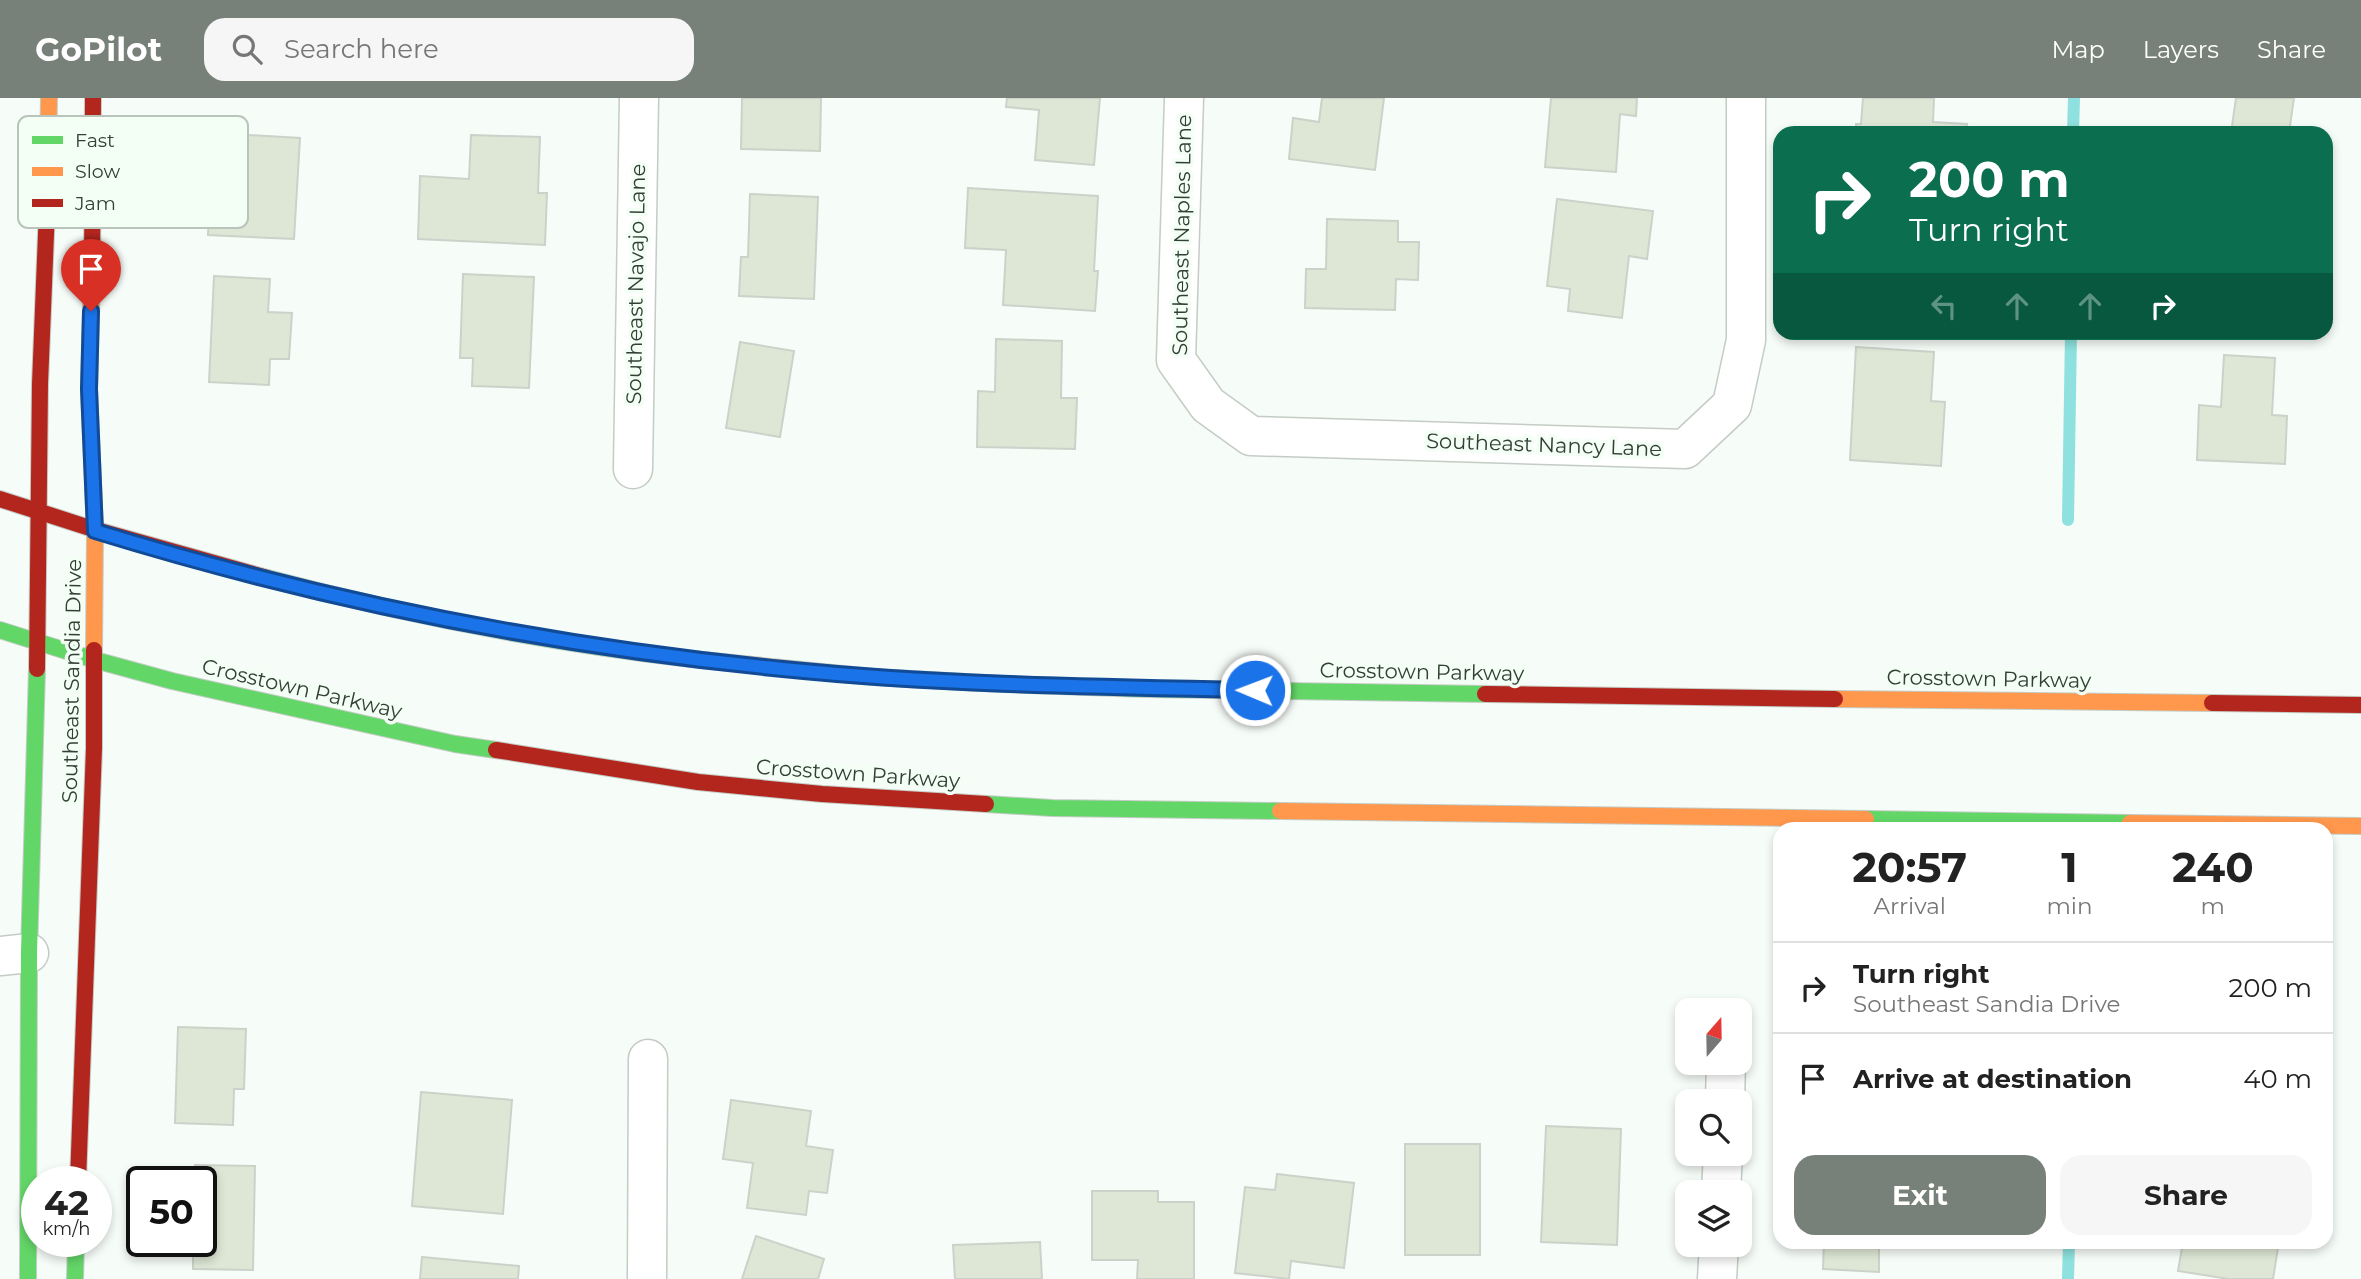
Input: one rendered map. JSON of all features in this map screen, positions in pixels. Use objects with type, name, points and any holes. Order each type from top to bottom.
[{"type":"main road","name":"Southeast Sandia Drive","points":[[48,98],[48,116]]},
{"type":"main road","name":"Southeast Sandia Drive","points":[[93,98],[93,116]]},
{"type":"main road","name":"Southeast Sandia Drive","points":[[28,1279],[14,954],[37,738],[38,512],[45,228]]},
{"type":"main road","name":"Southeast Sandia Drive","points":[[79,1166],[94,748],[95,531],[89,389],[92,228]]},
{"type":"main road","name":"Crosstown Parkway","points":[[0,499],[195,561],[451,621],[670,656],[836,673],[1018,685],[1333,692],[2361,705]]},
{"type":"main road","name":"Crosstown Parkway","points":[[0,629],[95,660],[185,684],[454,744],[698,782],[850,796],[1052,808],[2070,822]]},
{"type":"main road","name":"Crosstown Parkway","points":[[2333,826],[2361,826]]},
{"type":"main road","points":[[75,1279],[76,1257]]},
{"type":"street","name":"Southeast Navajo Lane","points":[[633,469],[639,98]]},
{"type":"street","name":"Southeast Naples Lane","points":[[1184,98],[1176,360],[1208,405]]},
{"type":"street","name":"Southeast Nancy Lane","points":[[1208,405],[1251,436],[1685,449],[1732,405],[1746,340],[1746,98]]},
{"type":"street","points":[[647,1279],[648,1059]]},
{"type":"street","points":[[1717,1279],[1718,1257]]},
{"type":"building","points":[[742,98],[821,98],[820,151],[741,149]]},
{"type":"building","points":[[1007,98],[1100,98],[1094,165],[1035,160],[1039,110],[1006,107]]},
{"type":"building","points":[[1322,98],[1384,98],[1375,170],[1289,159],[1293,118],[1319,122]]},
{"type":"building","points":[[1551,98],[1637,98],[1636,116],[1620,114],[1616,172],[1545,167]]},
{"type":"building","points":[[1863,98],[1934,98],[1933,122],[1967,124],[1856,126],[1861,124]]},
{"type":"building","points":[[2236,98],[2294,98],[2290,126],[2232,126]]},
{"type":"building","points":[[248,135],[300,138],[294,239],[208,235],[208,228],[248,228]]},
{"type":"building","points":[[471,135],[540,137],[538,193],[547,193],[545,245],[418,239],[420,176],[469,179]]},
{"type":"building","points":[[968,188],[1098,196],[1095,311],[1003,305],[1006,250],[965,248]]},
{"type":"building","points":[[750,194],[818,197],[814,299],[739,296],[741,257],[748,257]]},
{"type":"building","points":[[1557,199],[1653,211],[1647,259],[1629,256],[1622,318],[1568,311],[1570,289],[1547,286]]},
{"type":"building","points":[[1327,219],[1398,221],[1398,242],[1419,242],[1418,280],[1396,279],[1395,310],[1305,308],[1306,269],[1326,269]]},
{"type":"building","points":[[463,274],[534,277],[529,388],[472,386],[473,358],[460,358]]},
{"type":"building","points":[[214,276],[270,279],[268,312],[292,313],[289,359],[270,359],[269,385],[209,382]]},
{"type":"building","points":[[996,339],[1062,341],[1061,398],[1077,398],[1075,449],[977,447],[978,391],[995,392]]},
{"type":"building","points":[[740,342],[794,351],[780,437],[726,428]]},
{"type":"building","points":[[1856,347],[1934,352],[1931,401],[1945,402],[1941,466],[1850,460]]},
{"type":"building","points":[[2224,355],[2275,358],[2272,415],[2287,416],[2285,464],[2197,460],[2199,405],[2221,407]]},
{"type":"building","points":[[178,1027],[246,1029],[244,1089],[234,1089],[233,1125],[175,1123]]},
{"type":"building","points":[[421,1092],[512,1100],[503,1214],[412,1206]]},
{"type":"building","points":[[731,1100],[811,1111],[806,1146],[833,1150],[827,1193],[809,1191],[806,1215],[747,1208],[753,1163],[723,1159]]},
{"type":"building","points":[[1546,1126],[1621,1129],[1617,1245],[1541,1242]]},
{"type":"building","points":[[1405,1144],[1480,1144],[1480,1255],[1405,1255]]},
{"type":"building","points":[[195,1165],[255,1166],[253,1270],[193,1269],[193,1257],[217,1257],[217,1166]]},
{"type":"building","points":[[1277,1174],[1354,1183],[1344,1268],[1291,1261],[1289,1279],[1235,1273],[1245,1187],[1275,1190]]},
{"type":"building","points":[[1092,1191],[1158,1191],[1158,1202],[1194,1202],[1194,1279],[1137,1279],[1138,1260],[1092,1260]]},
{"type":"building","points":[[756,1236],[824,1259],[818,1279],[742,1279]]},
{"type":"building","points":[[1040,1242],[1042,1279],[955,1279],[953,1245]]},
{"type":"building","points":[[1824,1249],[1879,1249],[1879,1272],[1823,1269]]},
{"type":"building","points":[[2182,1249],[2278,1249],[2273,1279],[2229,1279],[2178,1271]]},
{"type":"building","points":[[422,1257],[519,1266],[518,1279],[420,1279]]},
{"type":"waterway","points":[[2073,126],[2074,98]]},
{"type":"waterway","points":[[2068,520],[2071,340]]},
{"type":"waterway","points":[[2068,1279],[2069,1249]]},
{"type":"traffic: fast","points":[[267,578],[478,626],[585,645],[692,659]]},
{"type":"traffic: fast","points":[[0,630],[172,681],[455,744],[496,750]]},
{"type":"traffic: fast","points":[[28,1279],[29,953],[37,669]]},
{"type":"traffic: fast","points":[[1003,684],[1485,694]]},
{"type":"traffic: fast","points":[[986,804],[1052,808],[1280,811]]},
{"type":"traffic: fast","points":[[1866,819],[2064,822]]},
{"type":"traffic: fast","points":[[75,1279],[76,1257]]},
{"type":"traffic: slow","points":[[49,98],[49,116]]},
{"type":"traffic: slow","points":[[92,273],[89,389],[95,531],[94,650]]},
{"type":"traffic: slow","points":[[692,659],[873,677],[1003,684]]},
{"type":"traffic: slow","points":[[1835,699],[2212,703]]},
{"type":"traffic: slow","points":[[1280,811],[1866,819]]},
{"type":"traffic: slow","points":[[2333,826],[2361,826]]},
{"type":"traffic: jam","points":[[93,98],[93,116]]},
{"type":"traffic: jam","points":[[37,669],[40,384],[46,228]]},
{"type":"traffic: jam","points":[[92,228],[92,273]]},
{"type":"traffic: jam","points":[[0,499],[96,530],[267,578]]},
{"type":"traffic: jam","points":[[79,1166],[94,748],[94,650]]},
{"type":"traffic: jam","points":[[1485,694],[1835,699]]},
{"type":"traffic: jam","points":[[2212,703],[2361,705]]},
{"type":"traffic: jam","points":[[496,750],[698,782],[822,794],[986,804]]},
{"type":"route","points":[[91,311],[89,389],[95,531],[195,561],[404,611],[670,656],[783,669],[1018,685],[1255,690]]}]
